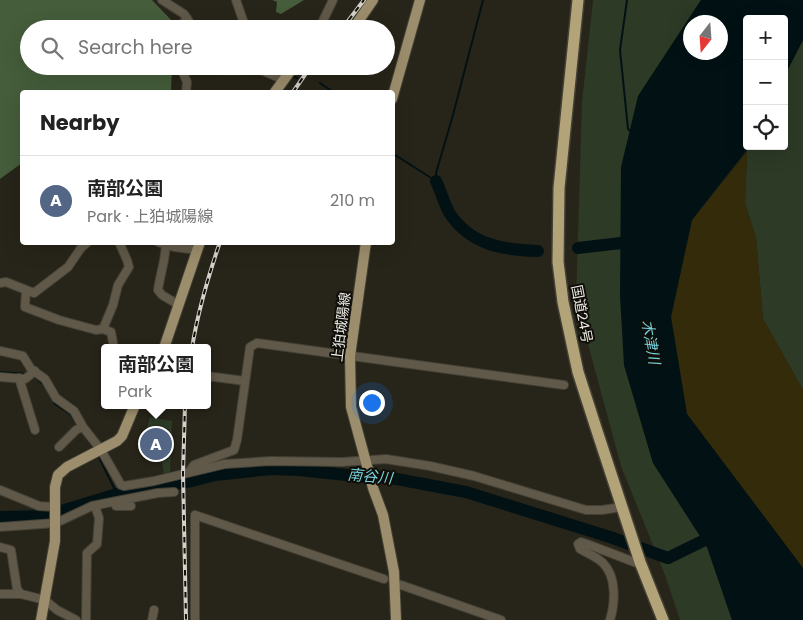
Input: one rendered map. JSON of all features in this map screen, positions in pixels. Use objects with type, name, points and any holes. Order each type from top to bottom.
[{"type":"highway","name":"国道24号","points":[[578,0],[560,188],[558,262],[562,302],[578,372],[627,524],[663,620]]},
{"type":"main road","points":[[359,20],[373,0]]},
{"type":"main road","points":[[395,90],[420,0]]},
{"type":"main road","points":[[277,90],[288,75]]},
{"type":"main road","name":"上狛城陽線","points":[[366,245],[350,356],[351,407],[373,488],[383,515],[394,572],[396,620]]},
{"type":"main road","points":[[165,344],[199,246]]},
{"type":"main road","points":[[41,620],[59,521],[55,508],[56,487],[61,471],[117,441],[122,436],[133,409]]},
{"type":"street","points":[[162,0],[187,18]]},
{"type":"street","points":[[236,0],[243,20]]},
{"type":"street","points":[[323,20],[333,0]]},
{"type":"street","points":[[183,75],[186,90]]},
{"type":"street","points":[[274,75],[284,80]]},
{"type":"street","points":[[0,283],[6,282],[26,291],[34,292],[68,267],[84,245]]},
{"type":"street","points":[[102,329],[113,305],[118,285],[128,267],[120,245]]},
{"type":"street","points":[[163,245],[166,257],[160,275],[158,290],[162,296],[179,305]]},
{"type":"street","points":[[181,245],[199,246]]},
{"type":"street","points":[[26,291],[25,307],[96,330],[102,329],[111,332],[113,344]]},
{"type":"street","points":[[189,472],[194,465],[234,450],[250,348],[256,343],[564,385]]},
{"type":"street","points":[[0,351],[23,356],[31,369],[45,379],[56,398],[74,411],[82,426],[101,450],[121,486],[154,481],[225,464],[271,460],[366,464],[386,460],[430,466],[474,476],[586,510],[622,507]]},
{"type":"street","points":[[0,377],[25,379],[35,371]]},
{"type":"street","points":[[211,377],[245,381]]},
{"type":"street","points":[[19,378],[35,430]]},
{"type":"street","points":[[59,447],[82,426]]},
{"type":"street","points":[[0,490],[39,506],[55,508]]},
{"type":"street","points":[[59,521],[92,506],[158,493],[174,492]]},
{"type":"street","points":[[0,527],[59,521],[96,509],[124,505],[131,506]]},
{"type":"street","points":[[86,620],[87,553],[97,544],[98,518],[96,509]]},
{"type":"street","points":[[195,620],[195,514],[384,580]]},
{"type":"street","points":[[610,620],[614,593],[611,575],[604,563],[580,549],[578,544],[581,542],[641,564]]},
{"type":"street","points":[[0,547],[11,550],[17,590],[21,594]]},
{"type":"street","points":[[402,585],[501,620]]},
{"type":"street","points":[[0,594],[21,594],[45,600],[57,610],[76,620]]},
{"type":"street","points":[[152,620],[154,610]]},
{"type":"green space","points":[[0,0],[152,0],[171,20],[20,20],[20,75],[172,75],[171,90],[20,90],[20,164],[0,179]]},
{"type":"green space","points":[[272,0],[304,0],[281,14],[276,12],[277,2]]},
{"type":"green space","points":[[593,0],[701,0],[691,15],[683,15],[683,27],[638,96],[624,365],[653,463],[707,547],[732,620],[680,620],[665,575],[621,466],[576,300],[582,102]]},
{"type":"green space","points":[[803,40],[803,390],[763,319],[756,238],[745,203],[748,150],[788,150],[788,69]]},
{"type":"green space","points":[[150,417],[172,421],[170,474],[164,476],[161,455],[141,448]]},
{"type":"sand","points":[[747,152],[745,203],[756,238],[763,319],[803,390],[803,568],[687,414],[671,317],[692,220]]},
{"type":"water","name":"木津川","points":[[701,0],[803,0],[803,40],[788,69],[788,15],[743,15],[743,150],[747,150],[692,220],[671,317],[687,414],[803,568],[803,620],[732,620],[707,547],[653,463],[624,365],[620,296],[621,167],[638,96],[683,27],[683,60],[728,60],[728,15],[691,15]]},
{"type":"waterway","points":[[436,181],[436,173],[483,0]]},
{"type":"waterway","points":[[627,0],[620,50],[628,129],[630,131]]},
{"type":"waterway","points":[[320,83],[330,90]]},
{"type":"waterway","points":[[395,155],[436,181]]},
{"type":"waterway","points":[[436,181],[450,214],[468,233],[489,244],[500,247],[538,251]]},
{"type":"waterway","points":[[578,248],[638,241]]},
{"type":"waterway","points":[[0,372],[27,374]]},
{"type":"waterway","points":[[34,376],[48,391]]},
{"type":"waterway","points":[[53,399],[55,404],[70,414],[77,424]]},
{"type":"waterway","points":[[88,440],[94,448]]},
{"type":"waterway","points":[[98,455],[117,494]]},
{"type":"waterway","name":"南谷川","points":[[0,517],[45,516],[117,494],[192,481],[215,475],[271,469],[391,478],[466,492],[610,537],[668,558],[717,534]]},
{"type":"railway","points":[[349,20],[364,0]]},
{"type":"railway","points":[[294,90],[305,75]]},
{"type":"railway","points":[[193,344],[204,294],[219,245]]},
{"type":"railway","points":[[185,409],[183,473],[186,620]]},
{"type":"place","name":"南部公園","points":[[156,444]]}]
